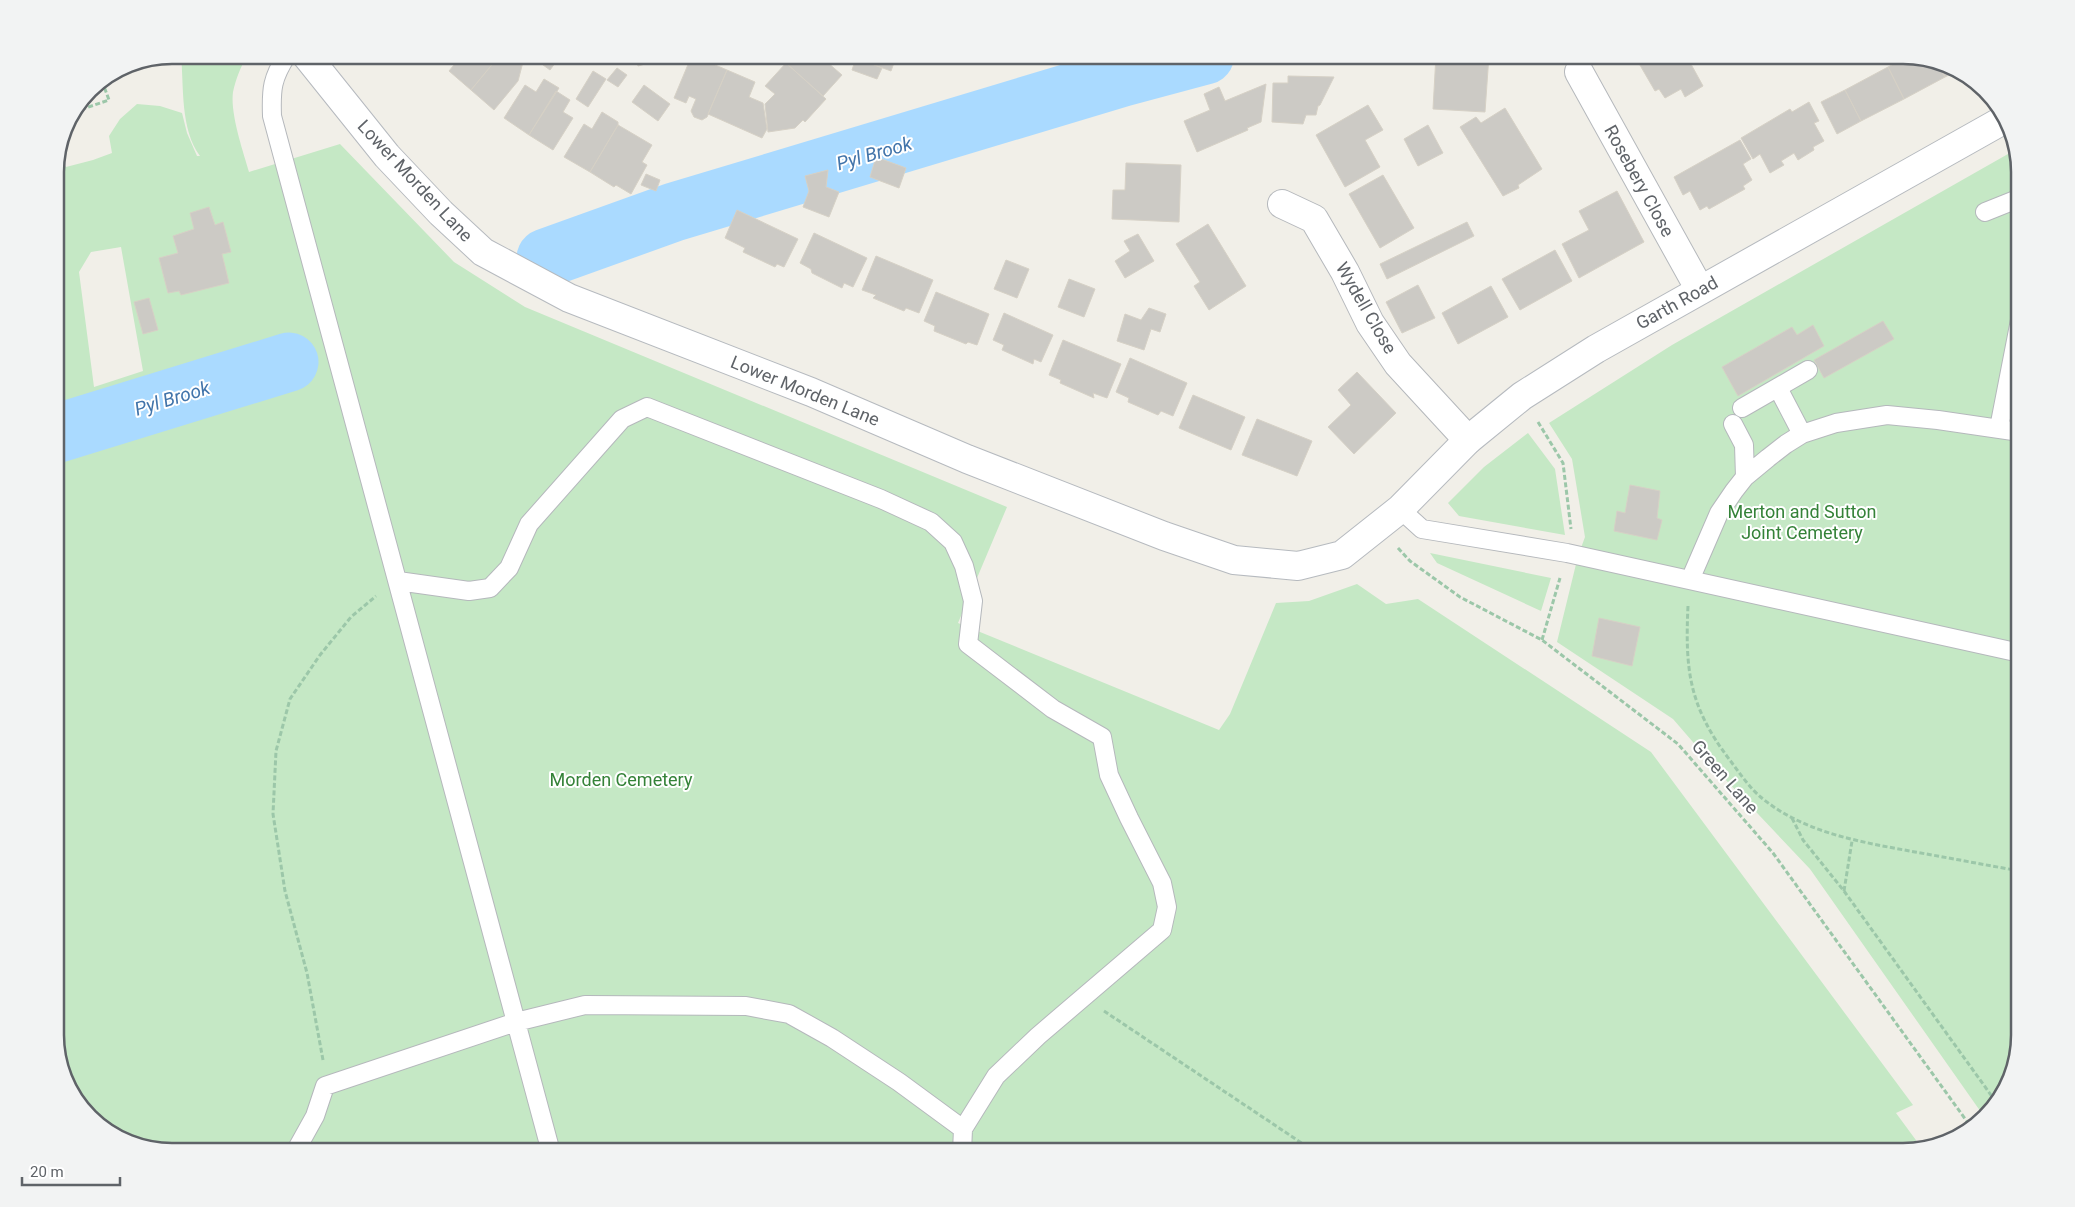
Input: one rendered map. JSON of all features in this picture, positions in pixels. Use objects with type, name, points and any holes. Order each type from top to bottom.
[{"type":"street","name":"Lower Morden Lane","points":[[313,64],[388,156],[441,214],[483,252],[569,298],[811,392],[967,459],[1164,536],[1234,560],[1298,566],[1342,555],[1379,527]]},
{"type":"street","name":"Rosebery Close","points":[[1579,72],[1700,290]]},
{"type":"street","name":"Garth Road","points":[[1379,527],[1400,509],[1468,440],[1522,396],[1596,349],[1999,122]]},
{"type":"street","name":"Wydell Close","points":[[1282,204],[1314,219],[1345,272],[1370,323],[1398,364],[1468,440]]},
{"type":"lane","points":[[282,64],[271,91],[272,116],[549,1143]]},
{"type":"lane","points":[[1985,212],[2011,202]]},
{"type":"lane","points":[[1998,428],[2011,364]]},
{"type":"lane","points":[[1742,408],[1808,370]]},
{"type":"lane","points":[[1778,388],[1802,434]]},
{"type":"lane","points":[[398,581],[468,591],[490,588],[510,568],[529,524],[622,419],[647,407],[931,522],[953,542],[964,566],[973,601],[968,644],[1053,709],[1102,737],[1110,775],[1129,818],[1162,882],[1167,907],[1162,930],[1083,997],[996,1076],[963,1129],[962,1143]]},
{"type":"lane","points":[[1690,580],[1719,513],[1745,477],[1786,444],[1802,434],[1836,422],[1887,415],[2011,430]]},
{"type":"lane","points":[[1733,424],[1744,444],[1745,477]]},
{"type":"lane","points":[[1400,509],[1422,529],[1567,553],[2011,650]]},
{"type":"lane","points":[[300,1143],[315,1116],[325,1086],[516,1022],[585,1005],[746,1006],[789,1014],[840,1043],[963,1129]]},
{"type":"path","points":[[84,108],[109,100],[105,88]]},
{"type":"path","points":[[1522,396],[1563,463],[1572,536],[1542,640]]},
{"type":"path","name":"Green Lane","points":[[1379,527],[1410,561],[1460,596],[1542,640],[1678,744],[1773,853],[1967,1122]]},
{"type":"path","points":[[1690,580],[1687,640],[1689,678],[1700,712],[1715,740],[1762,799],[1803,824],[1852,840],[2011,869]]},
{"type":"path","points":[[325,1086],[323,1056],[307,973],[285,891],[273,814],[276,751],[290,699],[320,655],[351,617],[382,591],[398,581]]},
{"type":"path","points":[[1791,816],[1803,840],[1844,892],[1992,1096]]},
{"type":"path","points":[[1844,892],[1852,840]]},
{"type":"path","points":[[1083,997],[1302,1143]]},
{"type":"green space","name":"Morden Cemetery","points":[[181,64],[243,64],[233,92],[233,111],[249,172],[340,144],[454,262],[525,307],[1007,507],[958,623],[1219,730],[1230,714],[1276,603],[1309,601],[1357,584],[1386,604],[1418,599],[1651,752],[1913,1105],[1896,1113],[1917,1142],[172,1143],[144,1140],[118,1129],[106,1121],[82,1095],[69,1070],[64,1042],[64,165],[66,167],[112,153],[109,136],[120,119],[137,104],[160,106],[182,113],[187,133],[197,156],[200,156],[189,133],[183,94]],"holes":[[[121,247],[143,371],[94,387],[79,272],[91,252]]]},
{"type":"green space","name":"Merton and Sutton Joint Cemetery","points":[[2009,153],[2011,165],[2011,1035],[2008,1063],[2003,1077],[1997,1089],[1980,1111],[1810,869],[1724,778],[1673,719],[1557,642],[1578,556],[1585,537],[1572,459],[1549,423],[1672,345]]},
{"type":"green space","points":[[1528,433],[1555,469],[1565,535],[1459,516],[1448,503],[1484,467]]},
{"type":"green space","points":[[1430,553],[1551,578],[1541,611],[1437,563]]},
{"type":"building","points":[[455,64],[493,64],[471,90],[449,71]]},
{"type":"building","points":[[493,64],[522,64],[518,81],[494,110],[471,90]]},
{"type":"building","points":[[542,64],[554,64],[550,70]]},
{"type":"building","points":[[688,64],[713,64],[727,70],[707,117],[702,120],[694,117],[691,111],[696,99],[689,96],[686,103],[674,98]]},
{"type":"building","points":[[787,64],[829,64],[842,75],[823,96]]},
{"type":"building","points":[[787,64],[826,99],[805,122],[803,120],[795,128],[768,132],[765,104],[775,94],[765,86]]},
{"type":"building","points":[[854,64],[872,64],[882,68],[877,79],[852,70]]},
{"type":"building","points":[[872,64],[894,64],[891,71]]},
{"type":"building","points":[[1436,64],[1488,64],[1485,112],[1433,109]]},
{"type":"building","points":[[1639,64],[1691,64],[1703,86],[1685,97],[1681,89],[1665,98],[1659,89],[1655,91]]},
{"type":"building","points":[[1893,64],[1903,64],[1931,67],[1942,71],[1945,77],[1904,99],[1888,67]]},
{"type":"building","points":[[1888,67],[1904,99],[1861,121],[1845,90]]},
{"type":"building","points":[[617,68],[627,75],[618,87],[607,80]]},
{"type":"building","points":[[727,70],[755,82],[749,97],[763,103],[767,129],[762,138],[708,114]]},
{"type":"building","points":[[593,71],[606,79],[588,107],[576,99]]},
{"type":"building","points":[[1942,71],[1950,74],[1945,77]]},
{"type":"building","points":[[1288,76],[1334,77],[1318,106],[1316,115],[1306,115],[1303,124],[1272,122],[1273,83],[1288,83]]},
{"type":"building","points":[[544,79],[559,88],[529,135],[504,118],[525,85],[536,92]]},
{"type":"building","points":[[1266,84],[1261,122],[1247,128],[1248,130],[1197,152],[1184,121],[1210,110],[1204,94],[1219,87],[1225,101]]},
{"type":"building","points":[[644,85],[670,104],[658,121],[632,102]]},
{"type":"building","points":[[1845,90],[1861,121],[1837,134],[1821,102]]},
{"type":"building","points":[[556,91],[570,100],[563,112],[573,118],[553,150],[529,135]]},
{"type":"building","points":[[1809,102],[1819,121],[1814,123],[1824,141],[1813,147],[1814,150],[1798,160],[1794,153],[1781,161],[1784,165],[1770,173],[1760,154],[1753,159],[1741,138],[1790,109],[1792,112]]},
{"type":"building","points":[[1368,105],[1383,130],[1365,140],[1380,167],[1345,187],[1316,135]]},
{"type":"building","points":[[1505,108],[1542,169],[1518,185],[1519,188],[1503,196],[1460,127],[1476,117],[1481,123]]},
{"type":"building","points":[[602,112],[618,122],[618,125],[590,172],[564,157],[584,124],[592,129]]},
{"type":"building","points":[[618,125],[652,145],[642,162],[647,165],[631,194],[616,185],[614,187],[590,172]]},
{"type":"building","points":[[1428,125],[1443,153],[1418,166],[1404,139]]},
{"type":"building","points":[[1740,140],[1751,159],[1743,164],[1752,180],[1743,186],[1745,189],[1709,209],[1707,206],[1700,210],[1690,191],[1683,195],[1674,177]]},
{"type":"building","points":[[876,157],[906,168],[899,188],[870,177]]},
{"type":"building","points":[[1126,163],[1181,165],[1179,222],[1112,219],[1113,190],[1125,190]]},
{"type":"building","points":[[828,170],[826,187],[839,192],[829,217],[803,207],[809,191],[805,176]]},
{"type":"building","points":[[646,174],[660,180],[656,191],[641,185]]},
{"type":"building","points":[[1383,175],[1414,228],[1380,248],[1349,194]]},
{"type":"building","points":[[1617,191],[1644,242],[1579,278],[1562,244],[1589,230],[1579,211]]},
{"type":"building","points":[[209,207],[215,225],[223,222],[231,252],[222,254],[229,283],[181,295],[179,291],[168,293],[159,258],[178,253],[173,236],[194,229],[190,213]]},
{"type":"building","points":[[737,210],[798,239],[784,267],[777,264],[775,267],[743,252],[745,248],[725,238]]},
{"type":"building","points":[[1467,222],[1474,236],[1387,279],[1380,264]]},
{"type":"building","points":[[1208,224],[1246,286],[1209,310],[1194,286],[1200,282],[1176,244]]},
{"type":"building","points":[[814,233],[867,258],[853,287],[844,283],[842,288],[812,273],[811,269],[800,263]]},
{"type":"building","points":[[1138,234],[1154,261],[1125,278],[1115,261],[1130,251],[1124,241]]},
{"type":"building","points":[[1555,250],[1572,281],[1520,310],[1502,279]]},
{"type":"building","points":[[876,256],[933,280],[919,313],[906,308],[904,311],[873,298],[876,295],[862,290]]},
{"type":"building","points":[[1006,260],[1029,269],[1017,298],[994,289]]},
{"type":"building","points":[[1069,279],[1095,289],[1084,317],[1058,307]]},
{"type":"building","points":[[1418,285],[1435,318],[1402,333],[1386,302]]},
{"type":"building","points":[[1491,286],[1508,317],[1458,344],[1442,313]]},
{"type":"building","points":[[936,292],[989,314],[977,345],[968,342],[966,344],[934,331],[935,326],[924,321]]},
{"type":"building","points":[[149,298],[158,330],[143,334],[134,302]]},
{"type":"building","points":[[1149,308],[1166,314],[1160,332],[1151,329],[1144,350],[1117,341],[1125,314],[1141,320]]},
{"type":"building","points":[[1004,313],[1053,335],[1041,362],[1034,359],[1033,364],[1002,350],[1004,345],[993,340]]},
{"type":"building","points":[[1883,321],[1894,339],[1824,378],[1814,360]]},
{"type":"building","points":[[1813,325],[1824,346],[1738,396],[1722,367],[1792,327],[1797,335]]},
{"type":"building","points":[[1063,340],[1121,364],[1107,398],[1093,393],[1094,398],[1060,383],[1061,380],[1049,375]]},
{"type":"building","points":[[1130,358],[1187,383],[1173,416],[1161,411],[1158,415],[1128,402],[1129,398],[1116,392]]},
{"type":"building","points":[[1357,372],[1396,413],[1354,454],[1328,427],[1351,405],[1338,390]]},
{"type":"building","points":[[1193,395],[1245,417],[1231,450],[1179,428]]},
{"type":"building","points":[[1257,419],[1312,441],[1297,476],[1242,455]]},
{"type":"building","points":[[1630,485],[1660,491],[1657,518],[1662,520],[1657,540],[1614,531],[1617,511],[1625,513]]},
{"type":"building","points":[[1599,618],[1640,627],[1632,666],[1592,656]]},
{"type":"waterway","name":"Pyl Brook","points":[[546,258],[674,212],[1171,64]]},
{"type":"waterway","name":"Pyl Brook","points":[[64,431],[289,362]]}]
